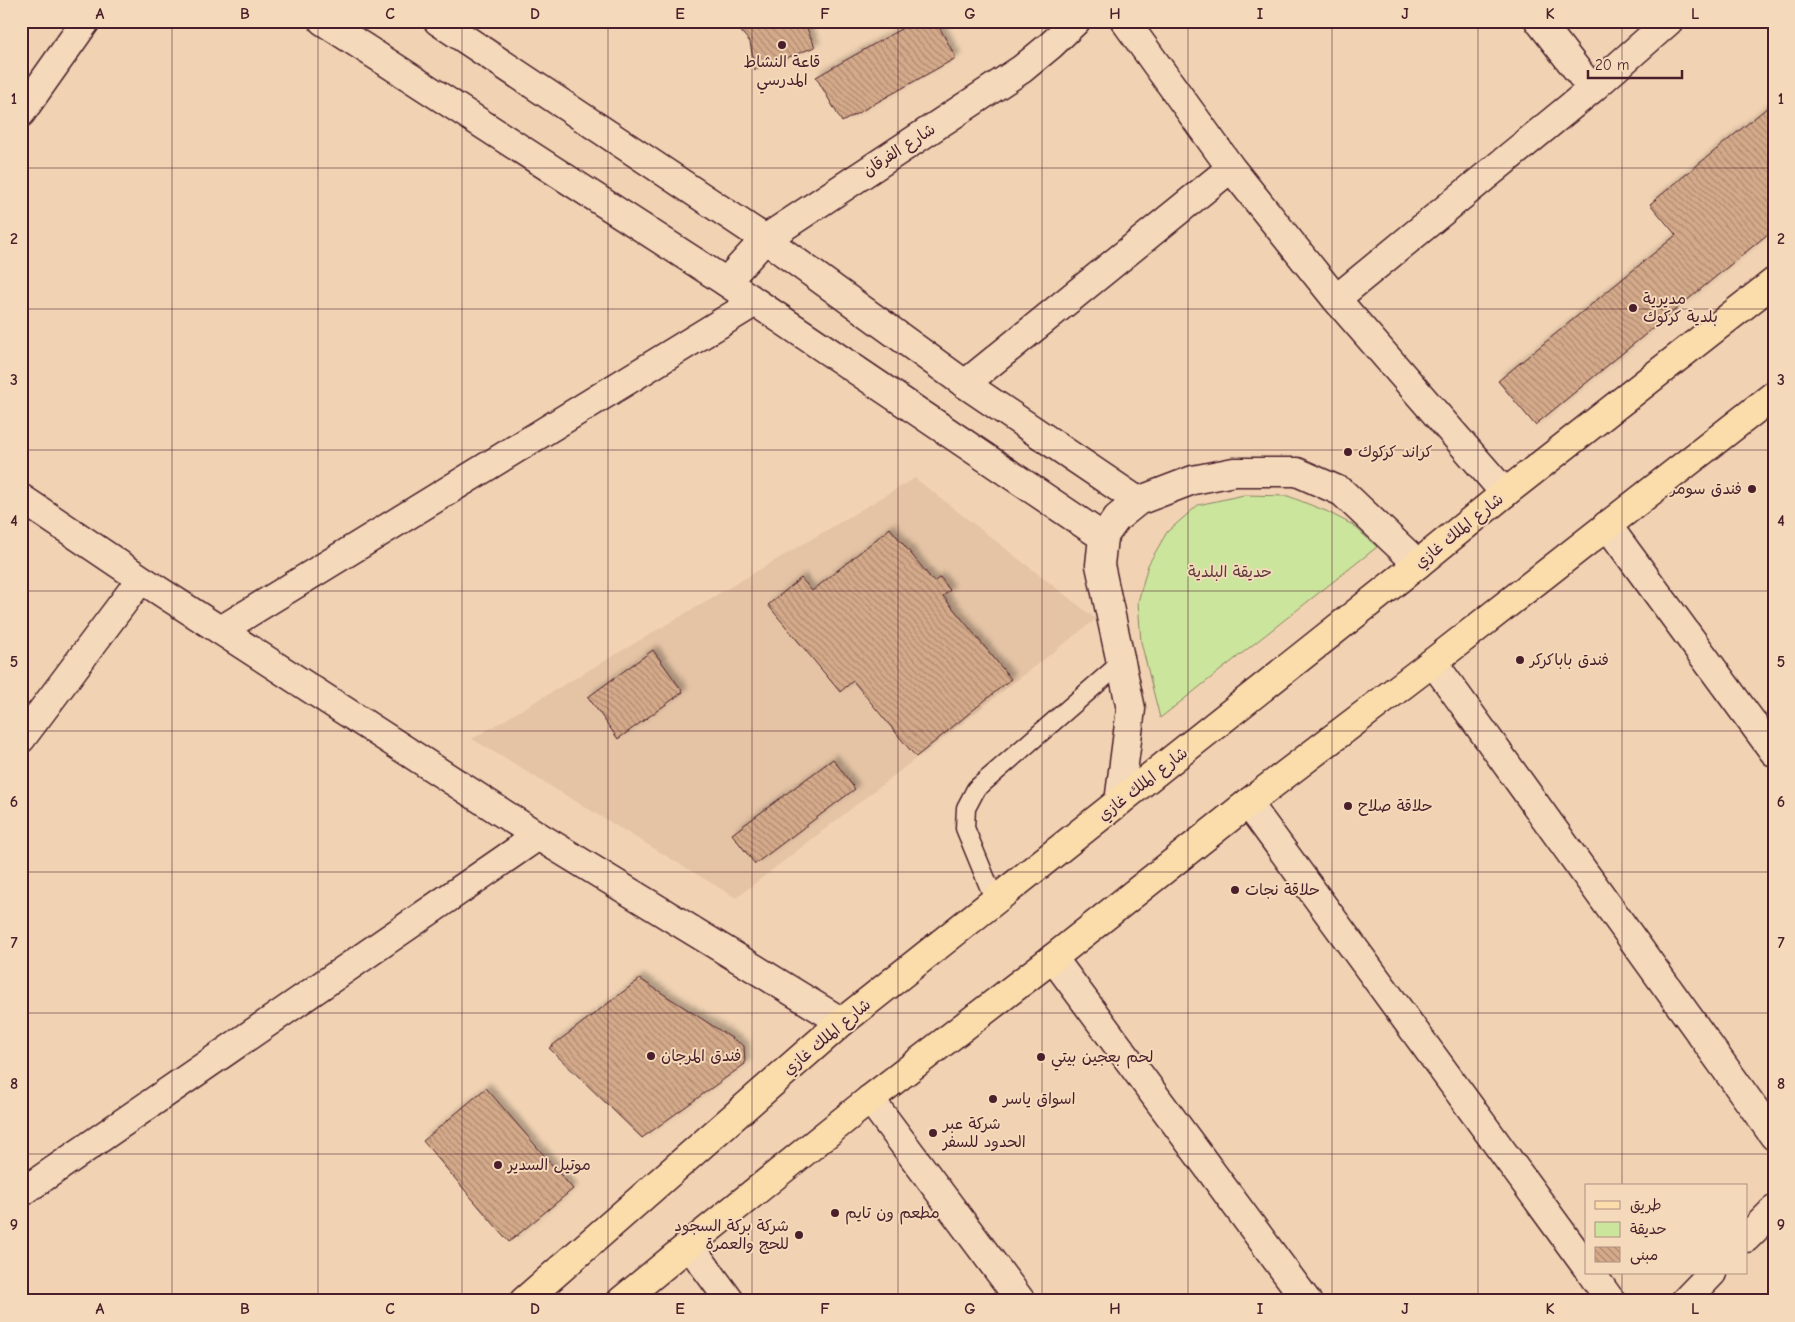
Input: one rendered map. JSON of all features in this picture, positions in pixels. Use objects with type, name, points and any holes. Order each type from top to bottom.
[{"type":"main road","name":"شارع الملك غازي","points":[[528,1300],[842,1022],[1505,493],[1774,282]]},
{"type":"main road","points":[[621,1301],[870,1099],[1774,395]]},
{"type":"street","points":[[21,113],[86,21]]},
{"type":"street","points":[[323,21],[726,282],[1103,537]]},
{"type":"street","points":[[438,21],[764,239],[965,384],[1138,501]]},
{"type":"street","name":"شارع الفرقان","points":[[726,282],[764,239],[1022,69],[1076,21]]},
{"type":"street","points":[[1125,21],[1230,168],[1336,299],[1505,493]]},
{"type":"street","points":[[1539,21],[1592,89]]},
{"type":"street","points":[[1336,299],[1592,89],[1669,21]]},
{"type":"street","points":[[965,384],[1230,168]]},
{"type":"street","points":[[221,630],[755,302]]},
{"type":"street","points":[[1119,802],[1131,709],[1100,565],[1103,537],[1117,518],[1138,501],[1193,480],[1234,472],[1297,472],[1342,492],[1418,564]]},
{"type":"street","points":[[21,498],[141,579],[538,836],[842,1022]]},
{"type":"street","points":[[1607,525],[1774,752]]},
{"type":"street","points":[[21,739],[141,579]]},
{"type":"street","points":[[1433,662],[1774,1136]]},
{"type":"street","points":[[1248,803],[1585,1265]]},
{"type":"street","points":[[21,1193],[538,836]]},
{"type":"street","points":[[1053,958],[1307,1301]]},
{"type":"street","points":[[870,1099],[1021,1301]]},
{"type":"street","points":[[1748,1236],[1774,1210]]},
{"type":"street","points":[[689,1244],[730,1301]]},
{"type":"street","points":[[1592,1274],[1612,1301]]},
{"type":"street","points":[[1685,1301],[1711,1274]]},
{"type":"lane","points":[[995,901],[965,828],[966,808],[976,789],[1122,662]]},
{"type":"shaded area","points":[[915,478],[1096,619],[736,898],[472,739]]},
{"type":"green space","name":"حديقة البلدية","points":[[1244,495],[1288,496],[1326,511],[1353,525],[1377,547],[1160,718],[1141,642],[1138,602],[1148,565],[1167,532],[1198,505]]},
{"type":"building","name":"قاعة النشاط المدرسي","points":[[732,21],[811,21],[805,24],[815,47],[755,70],[750,42]]},
{"type":"building","points":[[915,21],[936,21],[956,58],[842,122],[816,77]]},
{"type":"building","name":"مديرية بلدية كركوك","points":[[1774,102],[1774,229],[1535,425],[1498,381],[1676,235],[1650,204]]},
{"type":"building","points":[[890,528],[934,582],[940,577],[950,590],[943,596],[1011,679],[916,757],[853,681],[840,692],[768,605],[801,578],[812,591]]},
{"type":"building","points":[[653,650],[683,692],[618,739],[588,697]]},
{"type":"building","points":[[833,759],[855,789],[755,864],[732,834]]},
{"type":"building","name":"فندق المرجان","points":[[640,979],[744,1046],[745,1064],[642,1138],[549,1048]]},
{"type":"building","name":"موتيل السدير","points":[[486,1088],[573,1189],[509,1242],[423,1141]]},
{"type":"place","name":"قاعة النشاط المدرسي","points":[[782,45]]},
{"type":"place","name":"مديرية بلدية كركوك","points":[[1633,308]]},
{"type":"place","name":"كراند كركوك","points":[[1348,452]]},
{"type":"place","name":"فندق سومر","points":[[1752,489]]},
{"type":"place","name":"فندق باباكركر","points":[[1520,660]]},
{"type":"place","name":"حلاقة صلاح","points":[[1348,806]]},
{"type":"place","name":"حلاقة نجات","points":[[1235,890]]},
{"type":"place","name":"فندق المرجان","points":[[651,1056]]},
{"type":"place","name":"لحم بعجين بيتي","points":[[1041,1057]]},
{"type":"place","name":"اسواق ياسر","points":[[993,1099]]},
{"type":"place","name":"شركة عبر الحدود للسفر","points":[[933,1133]]},
{"type":"place","name":"موتيل السدير","points":[[498,1165]]},
{"type":"place","name":"مطعم ون تايم","points":[[835,1213]]},
{"type":"place","name":"شركة بركة السجود للحج والعمرة","points":[[799,1235]]}]
